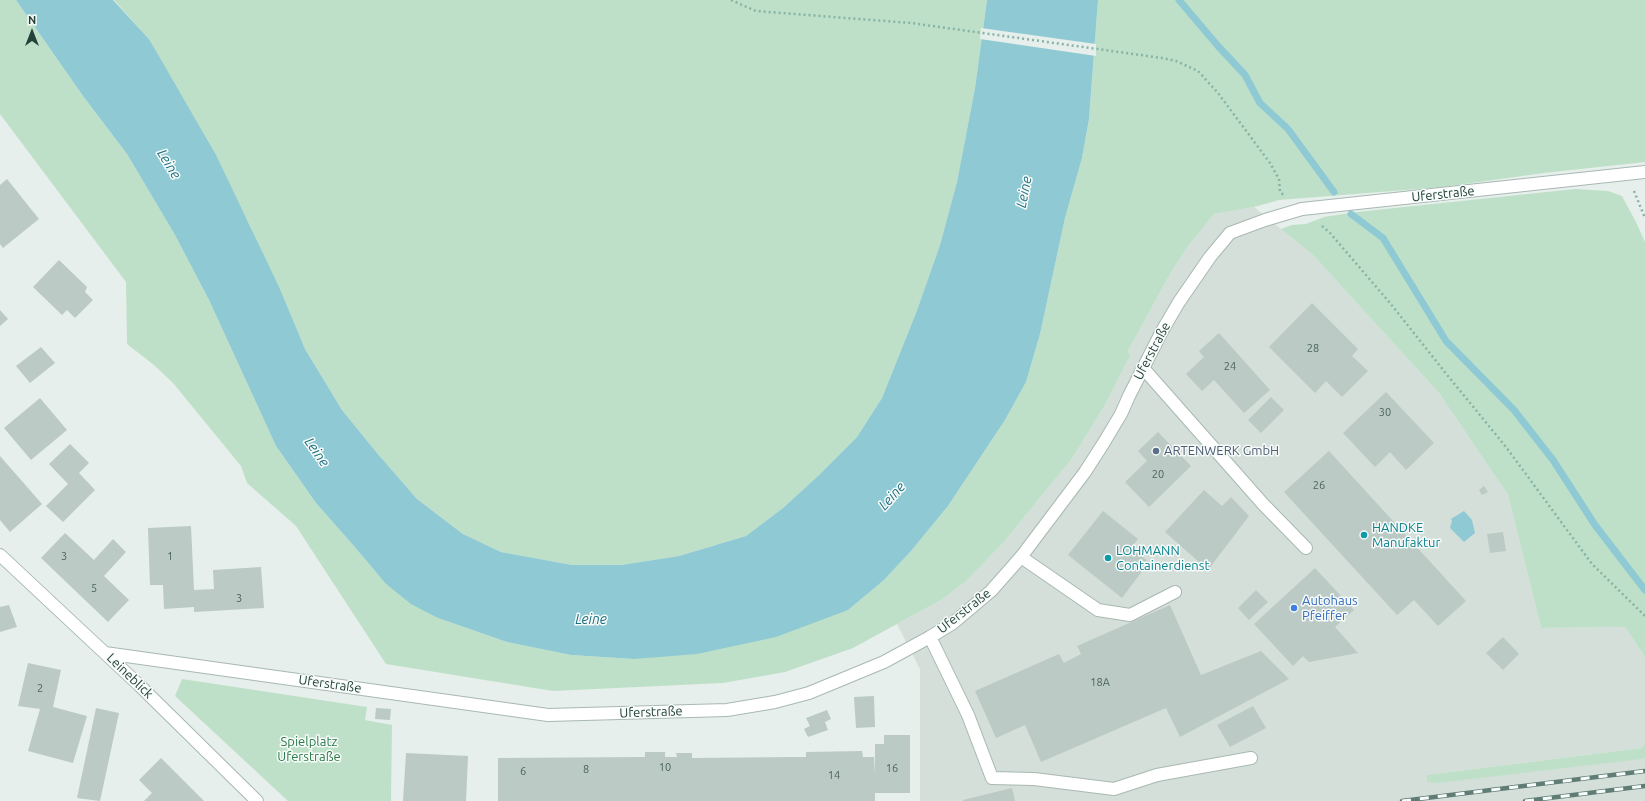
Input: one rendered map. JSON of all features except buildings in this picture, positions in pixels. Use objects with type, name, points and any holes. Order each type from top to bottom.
[{"type":"street","name":"Uferstraße","points":[[105,653],[548,715],[727,710],[775,702],[809,693],[884,662],[930,637],[953,623],[991,591],[1021,557],[1085,472],[1104,444],[1179,302],[1210,257],[1230,233],[1265,220],[1302,209],[1645,172]]},
{"type":"street","points":[[1143,368],[1263,504],[1306,548]]},
{"type":"street","name":"Leineblick","points":[[0,555],[105,653],[257,801]]},
{"type":"street","points":[[1021,557],[1098,610],[1130,614],[1175,592]]},
{"type":"street","points":[[930,637],[968,715],[992,778],[1034,779],[1114,789],[1157,775],[1251,758]]},
{"type":"path","points":[[731,0],[756,11],[930,26],[1162,58],[1176,61],[1198,71],[1218,93],[1270,163],[1279,179],[1280,192],[1330,234],[1390,303],[1506,447],[1592,564],[1645,616]]},
{"type":"path","points":[[1627,174],[1645,218]]},
{"type":"shaded area","points":[[1254,207],[1313,255],[1439,393],[1508,495],[1541,628],[1625,627],[1645,657],[1645,742],[1642,748],[1427,775],[1645,758],[1645,801],[920,801],[920,669],[897,624],[941,600],[965,582],[1003,543],[1071,460],[1105,405],[1130,356],[1128,351],[1170,274],[1186,249],[1214,214]]},
{"type":"green space","points":[[0,0],[16,0],[83,96],[127,154],[175,235],[209,300],[276,446],[316,503],[386,584],[438,618],[507,642],[571,655],[634,659],[848,610],[884,580],[911,551],[948,506],[1005,420],[1026,382],[1040,334],[1065,218],[1082,158],[1089,119],[1098,0],[1645,0],[1645,162],[1544,173],[1443,187],[1279,200],[1254,207],[1214,214],[1186,249],[1170,274],[1128,351],[1130,356],[1105,405],[1071,460],[1003,543],[965,582],[941,600],[853,648],[785,672],[723,683],[553,691],[386,664],[296,526],[247,483],[241,466],[173,383],[154,365],[127,344],[126,282],[0,114]]},
{"type":"green space","points":[[114,0],[987,0],[975,88],[957,182],[940,245],[916,313],[882,398],[857,437],[783,508],[746,536],[679,556],[621,565],[572,565],[501,552],[463,534],[417,499],[342,410],[305,349],[249,224],[149,39]]},
{"type":"green space","points":[[1575,189],[1608,191],[1622,196],[1645,242],[1645,657],[1625,627],[1541,628],[1508,495],[1439,393],[1313,255],[1281,229],[1292,225],[1306,224],[1324,217],[1357,212]]},
{"type":"green space","name":"Spielplatz Uferstraße","points":[[182,679],[367,707],[365,720],[392,725],[391,801],[288,801],[175,696]]},
{"type":"green space","points":[[1645,742],[1645,758],[1642,759],[1437,783],[1427,782],[1427,775],[1642,748]]},
{"type":"water","name":"Leine","points":[[16,0],[113,0],[149,39],[216,155],[279,287],[305,349],[342,410],[417,499],[463,534],[501,552],[572,565],[621,565],[679,556],[746,536],[783,508],[857,437],[882,398],[916,313],[940,245],[957,182],[975,88],[987,0],[1098,0],[1089,119],[1082,158],[1065,218],[1040,334],[1026,382],[1005,420],[948,506],[911,551],[884,580],[848,610],[776,637],[697,654],[634,659],[571,655],[507,642],[438,618],[411,604],[386,584],[316,503],[276,446],[209,300],[175,235],[127,154],[83,96]]},
{"type":"water","points":[[1464,511],[1472,520],[1475,533],[1464,542],[1450,528],[1452,521],[1451,519]]},
{"type":"pier","points":[[981,28],[1096,44],[1096,56],[980,39]]},
{"type":"waterway","points":[[1179,0],[1245,75],[1260,103],[1288,129],[1334,192]]},
{"type":"waterway","points":[[1351,214],[1383,238],[1446,341],[1514,410],[1553,460],[1595,525],[1645,590]]},
{"type":"railway","points":[[1402,801],[1645,771]]},
{"type":"railway","points":[[1525,801],[1645,786]]},
{"type":"place","name":"ARTENWERK GmbH","points":[[1156,451]]},
{"type":"place","name":"HANDKE Manufaktur","points":[[1364,535]]},
{"type":"place","name":"LOHMANN Containerdienst","points":[[1108,558]]},
{"type":"place","name":"Autohaus Pfeiffer","points":[[1294,608]]}]
